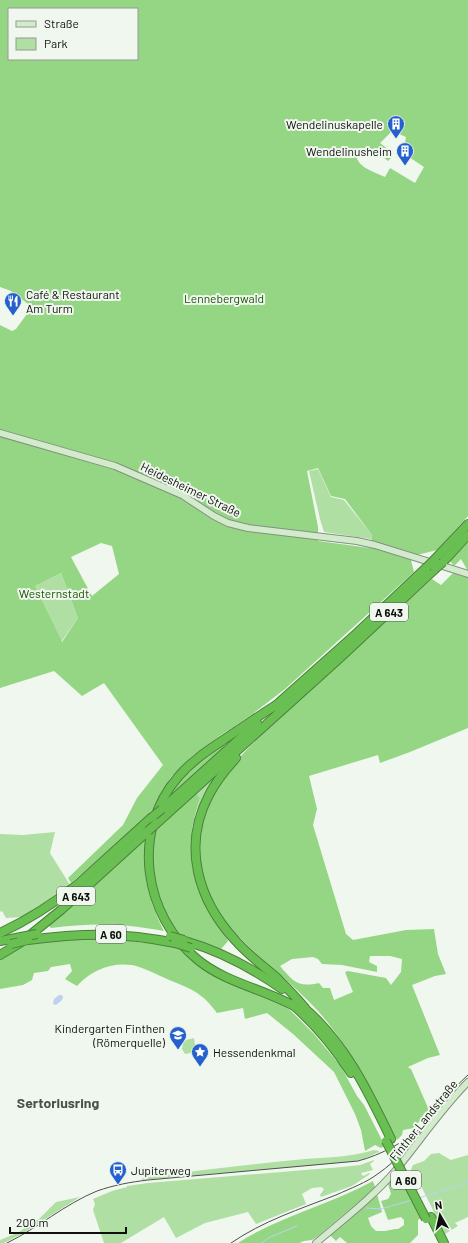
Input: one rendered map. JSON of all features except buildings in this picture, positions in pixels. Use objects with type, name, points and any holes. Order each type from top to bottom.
[{"type":"highway","name":"A 643","points":[[439,561],[468,524]]},
{"type":"highway","name":"A 643","points":[[0,955],[40,928],[148,831],[162,809],[468,535]]},
{"type":"highway","name":"A 643","points":[[0,933],[31,918],[65,894],[154,821],[342,656],[431,568]]},
{"type":"highway","points":[[278,704],[198,758],[178,777],[164,798],[154,820],[149,844],[149,869],[153,893],[161,915],[174,936],[190,954],[221,975],[272,995],[296,1007]]},
{"type":"highway","points":[[258,731],[224,771],[203,807],[197,833],[197,869],[204,895],[221,924],[244,949],[280,981],[305,1008]]},
{"type":"highway","name":"A 60","points":[[0,946],[11,944],[37,934],[76,930],[131,930],[170,936],[212,950],[242,964],[271,981],[305,1008],[333,1037],[350,1061],[364,1086],[389,1140]]},
{"type":"highway","name":"A 60","points":[[0,941],[68,935],[103,934],[136,936],[175,943],[222,959],[240,968],[275,990],[296,1007],[315,1027],[347,1066],[389,1140],[429,1218],[444,1243]]},
{"type":"highway","name":"A 60","points":[[429,1218],[438,1243]]},
{"type":"main road","name":"Heidesheimer Straße","points":[[0,433],[115,466],[182,495],[214,516],[228,523],[248,528],[357,541],[375,545],[468,574]]},
{"type":"main road","name":"Finther Landstraße","points":[[316,1243],[394,1172],[449,1103],[468,1082]]},
{"type":"green space","name":"Lennebergwald","points":[[0,0],[468,0],[468,516],[437,550],[417,555],[411,560],[414,572],[285,689],[247,718],[191,757],[171,777],[150,814],[71,883],[68,878],[123,825],[137,798],[163,765],[104,683],[82,696],[54,671],[0,688],[0,325],[12,331],[16,329],[32,307],[11,291],[0,287]],"holes":[[[392,131],[406,137],[403,153],[424,167],[415,183],[390,168],[385,177],[365,168],[358,161],[356,150],[360,148],[368,148],[374,154],[379,154],[388,161],[392,157],[389,154],[390,151],[380,143]],[[318,468],[331,496],[345,499],[372,535],[370,548],[318,541],[318,527],[307,471]],[[101,543],[112,546],[119,574],[92,596],[71,557]],[[61,573],[78,618],[62,642],[35,586]]]},
{"type":"green space","points":[[318,469],[331,497],[344,500],[372,535],[371,539],[324,532],[309,471]]},
{"type":"green space","points":[[468,542],[468,571],[461,559],[454,566],[450,561]]},
{"type":"green space","points":[[468,571],[468,728],[380,763],[378,755],[309,776],[317,809],[313,825],[346,934],[353,940],[406,930],[434,929],[438,954],[446,974],[435,976],[412,985],[440,1055],[428,1058],[408,1067],[411,1069],[429,1110],[414,1128],[403,1130],[402,1135],[397,1140],[362,1073],[330,1026],[301,993],[254,952],[228,926],[219,914],[206,887],[200,844],[207,806],[223,778],[251,745],[432,579],[441,585],[453,573],[467,577]],"holes":[[[370,956],[390,956],[402,959],[401,972],[391,985],[386,978],[348,971],[345,972],[353,992],[334,1000],[330,988],[323,988],[319,983],[305,985],[300,984],[288,976],[280,966],[292,959],[313,957],[318,959],[322,964],[342,965],[377,972],[377,966],[369,962]]]},
{"type":"green space","name":"Westernstadt","points":[[61,573],[78,618],[61,642],[35,586]]},
{"type":"green space","points":[[222,745],[225,747],[170,797],[177,782],[191,768]]},
{"type":"green space","points":[[226,763],[207,793],[193,826],[200,798],[196,793]]},
{"type":"green space","points":[[196,793],[200,798],[192,828],[191,850],[193,870],[203,900],[210,914],[228,941],[221,949],[180,935],[163,910],[156,891],[152,857],[154,832]]},
{"type":"green space","points":[[55,832],[50,853],[70,885],[23,917],[6,918],[2,911],[0,912],[0,834],[23,835]]},
{"type":"green space","points":[[147,837],[145,863],[147,885],[153,907],[164,931],[120,925],[90,925],[51,928],[48,925]]},
{"type":"green space","points":[[86,938],[118,939],[144,943],[150,942],[178,947],[186,956],[198,964],[283,1004],[314,1034],[340,1065],[357,1096],[364,1105],[385,1146],[381,1148],[375,1145],[365,1151],[361,1130],[355,1114],[334,1072],[293,1034],[267,1013],[245,1019],[243,1008],[217,1013],[200,995],[182,985],[140,967],[124,964],[102,968],[83,980],[77,986],[65,979],[72,971],[70,964],[51,967],[48,971],[34,973],[32,980],[23,985],[0,989],[0,959],[16,949],[17,950],[25,944]]},
{"type":"green space","points":[[194,1038],[196,1052],[185,1054],[182,1049],[183,1042]]},
{"type":"green space","points":[[374,1150],[379,1152],[364,1159],[351,1162],[141,1180],[143,1178],[219,1168],[345,1156]]},
{"type":"green space","points":[[439,1153],[451,1160],[468,1155],[468,1217],[455,1223],[458,1226],[445,1234],[419,1182],[421,1175],[413,1173],[411,1170],[413,1165],[424,1161],[431,1154]]},
{"type":"green space","points":[[374,1160],[370,1164],[373,1170],[361,1173],[363,1176],[369,1173],[370,1174],[352,1186],[321,1197],[320,1195],[324,1189],[321,1187],[312,1188],[302,1194],[306,1204],[256,1224],[248,1212],[205,1223],[176,1238],[164,1217],[121,1243],[104,1243],[93,1210],[95,1204],[93,1199],[127,1186],[342,1167],[360,1165]]},
{"type":"green space","points":[[395,1176],[400,1177],[421,1218],[418,1220],[418,1235],[410,1243],[347,1243],[340,1237],[336,1241],[330,1235],[377,1194],[382,1212],[368,1218],[371,1226],[376,1231],[385,1231],[398,1229],[404,1225],[404,1220],[401,1217],[388,1220],[381,1201],[388,1199],[391,1194],[388,1184]]},
{"type":"green space","points":[[373,1181],[375,1187],[373,1190],[312,1240],[299,1243],[238,1243],[271,1225],[339,1197]]},
{"type":"green space","points":[[80,1197],[20,1235],[4,1243],[0,1243],[0,1240],[19,1232],[38,1220],[56,1202]]},
{"type":"water","points":[[59,995],[62,995],[63,998],[61,1001],[56,1005],[53,1004],[54,999]]},
{"type":"waterway","points":[[419,1198],[468,1182]]},
{"type":"waterway","points":[[366,1208],[381,1209],[412,1200]]},
{"type":"waterway","points":[[262,1243],[268,1238],[297,1226]]},
{"type":"tram line","points":[[231,1243],[256,1228],[364,1183],[374,1177],[403,1152],[445,1099],[468,1075]]},
{"type":"tram line","points":[[7,1243],[85,1196],[110,1187],[148,1180],[358,1161],[393,1147],[410,1137],[424,1125]]},
{"type":"place","name":"Wendelinuskapelle","points":[[396,139]]},
{"type":"place","name":"Wendelinusheim","points":[[405,166]]},
{"type":"place","name":"Café & Restaurant Am Turm","points":[[13,316]]},
{"type":"place","name":"Kindergarten Finthen (Römerquelle)","points":[[178,1050]]},
{"type":"place","name":"Hessendenkmal","points":[[200,1067]]},
{"type":"place","name":"Jupiterweg","points":[[118,1185]]},
{"type":"district","name":"Sertoriusring","points":[[58,1102]]}]
